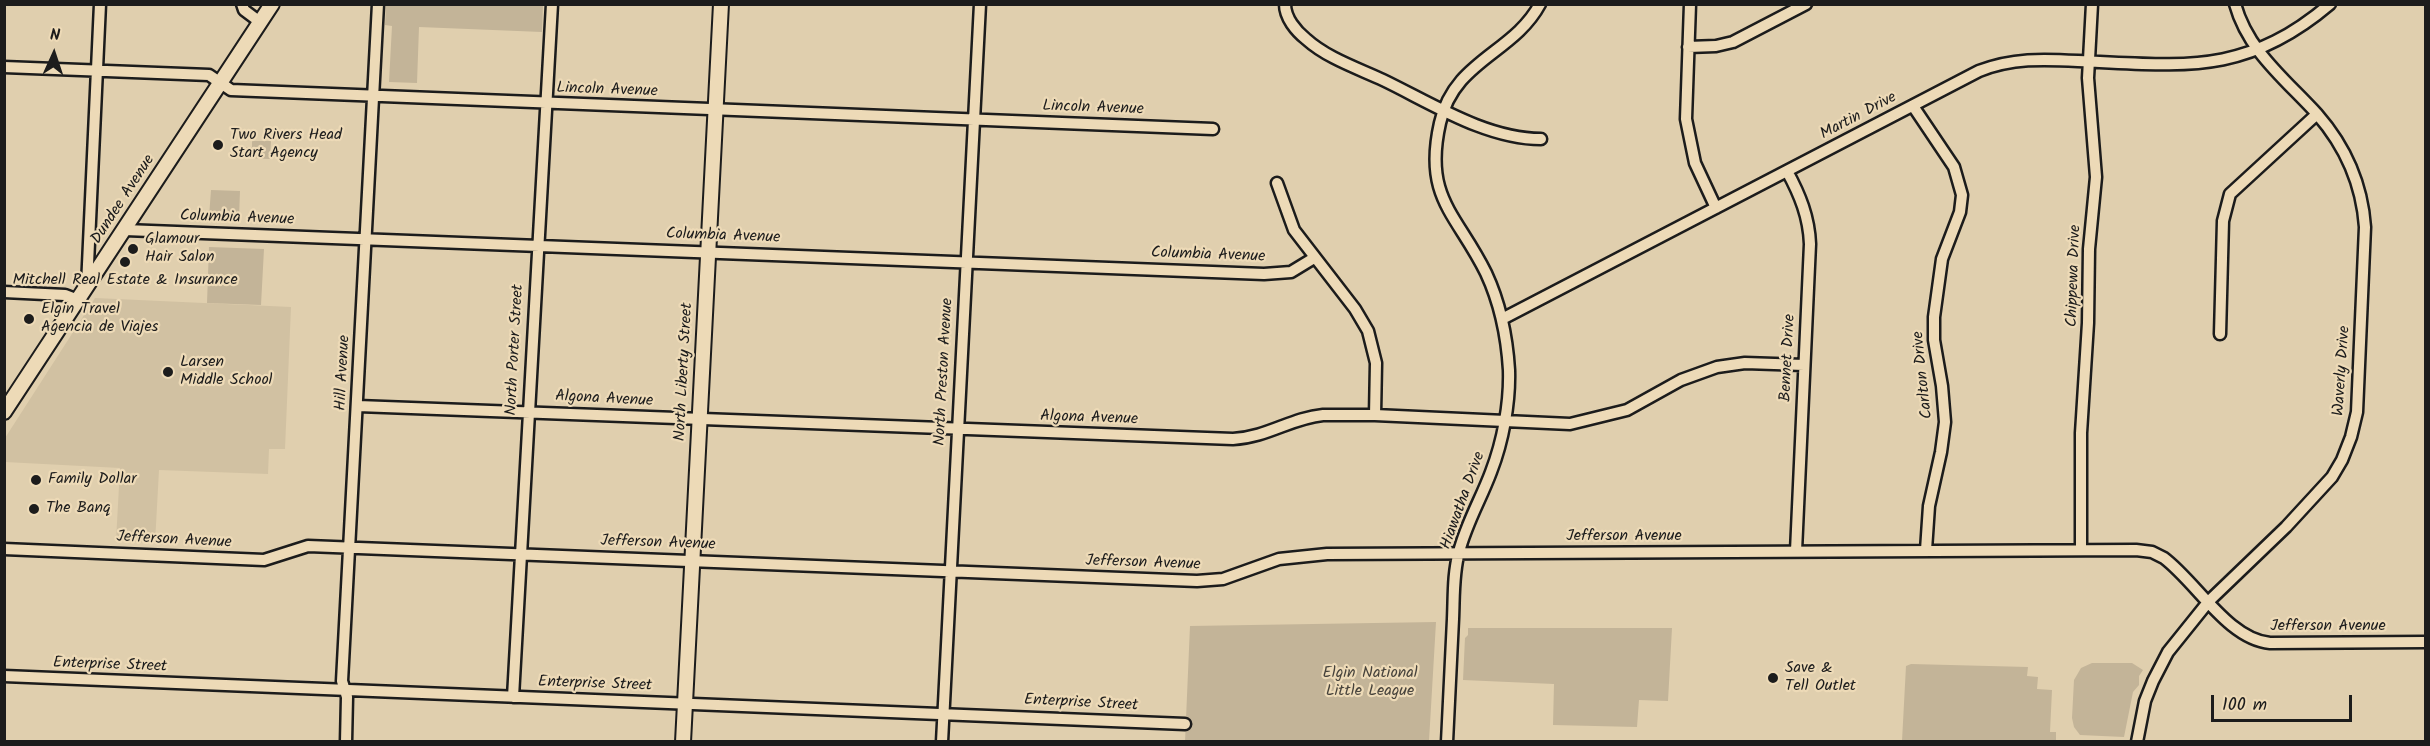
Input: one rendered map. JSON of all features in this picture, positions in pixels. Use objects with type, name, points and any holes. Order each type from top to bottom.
[{"type":"main road","name":"Dundee Avenue","points":[[4,412],[272,4]]},
{"type":"main road","name":"North Liberty Street","points":[[683,741],[721,4]]},
{"type":"street","points":[[87,286],[100,4]]},
{"type":"street","points":[[242,4],[244,10],[260,22]]},
{"type":"street","name":"Hill Avenue","points":[[346,741],[347,697],[342,681],[378,4]]},
{"type":"street","name":"North Porter Street","points":[[513,697],[527,411],[552,4]]},
{"type":"street","name":"North Preston Avenue","points":[[942,741],[980,4]]},
{"type":"street","points":[[1285,4],[1286,13],[1295,28],[1318,48],[1494,132],[1541,139]]},
{"type":"street","name":"Hiawatha Drive","points":[[1447,741],[1458,553],[1492,472],[1504,421],[1509,370],[1502,319],[1487,276],[1447,209],[1439,189],[1436,157],[1439,128],[1444,110],[1453,92],[1469,72],[1529,22],[1540,4]]},
{"type":"street","points":[[1690,4],[1686,111],[1688,134],[1695,163],[1716,208]]},
{"type":"street","points":[[1688,46],[1716,46],[1733,42],[1806,4]]},
{"type":"street","name":"Chippewa Drive","points":[[2081,549],[2081,425],[2088,323],[2089,249],[2096,177],[2089,61],[2092,4]]},
{"type":"street","name":"Waverly Drive","points":[[2137,741],[2145,701],[2160,665],[2178,637],[2209,602],[2286,527],[2332,477],[2342,460],[2354,425],[2365,247],[2364,213],[2349,160],[2317,114],[2257,50],[2243,27],[2235,4]]},
{"type":"street","name":"Martin Drive","points":[[1502,319],[1970,75],[2001,63],[2036,59],[2184,65],[2235,58],[2257,50],[2307,23],[2330,4]]},
{"type":"street","name":"Lincoln Avenue","points":[[4,67],[209,75],[219,84],[231,90],[1213,129]]},
{"type":"street","name":"Carlton Drive","points":[[1913,106],[1954,167],[1962,195],[1960,212],[1942,259],[1934,317],[1934,340],[1944,393],[1945,422],[1929,506],[1926,550]]},
{"type":"street","points":[[2220,334],[2223,221],[2230,194],[2317,114]]},
{"type":"street","name":"Bennet Drive","points":[[1787,171],[1803,204],[1809,234],[1796,551]]},
{"type":"street","points":[[1277,183],[1292,225],[1314,258],[1355,309],[1370,336],[1376,363],[1375,415]]},
{"type":"street","name":"Columbia Avenue","points":[[125,230],[537,244],[1267,274],[1291,272],[1314,258]]},
{"type":"street","points":[[4,292],[65,295],[78,300]]},
{"type":"street","name":"Algona Avenue","points":[[358,406],[1233,439],[1262,435],[1318,415],[1375,415],[1552,424],[1582,423],[1630,409],[1681,380],[1717,367],[1745,363],[1804,365]]},
{"type":"street","name":"Jefferson Avenue","points":[[4,549],[264,560],[304,546],[1208,581],[1294,556],[1458,553],[2136,550],[2157,554],[2171,564],[2239,632],[2256,641],[2426,642]]},
{"type":"street","name":"Enterprise Street","points":[[4,676],[943,712],[1185,724]]},
{"type":"shaded area","name":"Larsen Middle School","points":[[95,298],[291,307],[285,449],[269,449],[268,474],[159,470],[155,543],[116,541],[120,468],[5,462],[5,438]]},
{"type":"green space","points":[[386,5],[543,5],[542,32],[419,27],[417,83],[389,82],[392,26],[385,25]]},
{"type":"green space","points":[[252,141],[271,141],[270,159],[246,158],[246,147],[252,147]]},
{"type":"green space","points":[[211,190],[240,191],[239,218],[209,217]]},
{"type":"green space","points":[[209,247],[264,249],[261,305],[207,303]]},
{"type":"green space","name":"Elgin National Little League","points":[[1436,622],[1429,741],[1185,742],[1190,626]]},
{"type":"green space","points":[[1468,628],[1672,628],[1668,701],[1639,700],[1637,727],[1553,725],[1554,684],[1463,680],[1465,638],[1468,635]]},
{"type":"green space","points":[[2092,663],[2132,663],[2143,670],[2139,676],[2139,685],[2133,692],[2124,737],[2080,735],[2074,727],[2072,718],[2074,680],[2081,668]]},
{"type":"green space","points":[[1911,664],[2028,667],[2027,676],[2038,677],[2037,689],[2052,690],[2050,732],[2056,732],[2056,741],[1902,741],[1906,666]]},
{"type":"place","name":"Two Rivers Head Start Agency","points":[[218,145]]},
{"type":"place","name":"Glamour Hair Salon","points":[[133,249]]},
{"type":"place","name":"Mitchell Real Estate & Insurance","points":[[125,262]]},
{"type":"place","name":"Elgin Travel Agencia de Viajes","points":[[29,319]]},
{"type":"place","name":"Larsen Middle School","points":[[168,372]]},
{"type":"place","name":"Family Dollar","points":[[36,480]]},
{"type":"place","name":"The Banq","points":[[34,509]]},
{"type":"place","name":"Save & Tell Outlet","points":[[1773,678]]}]
